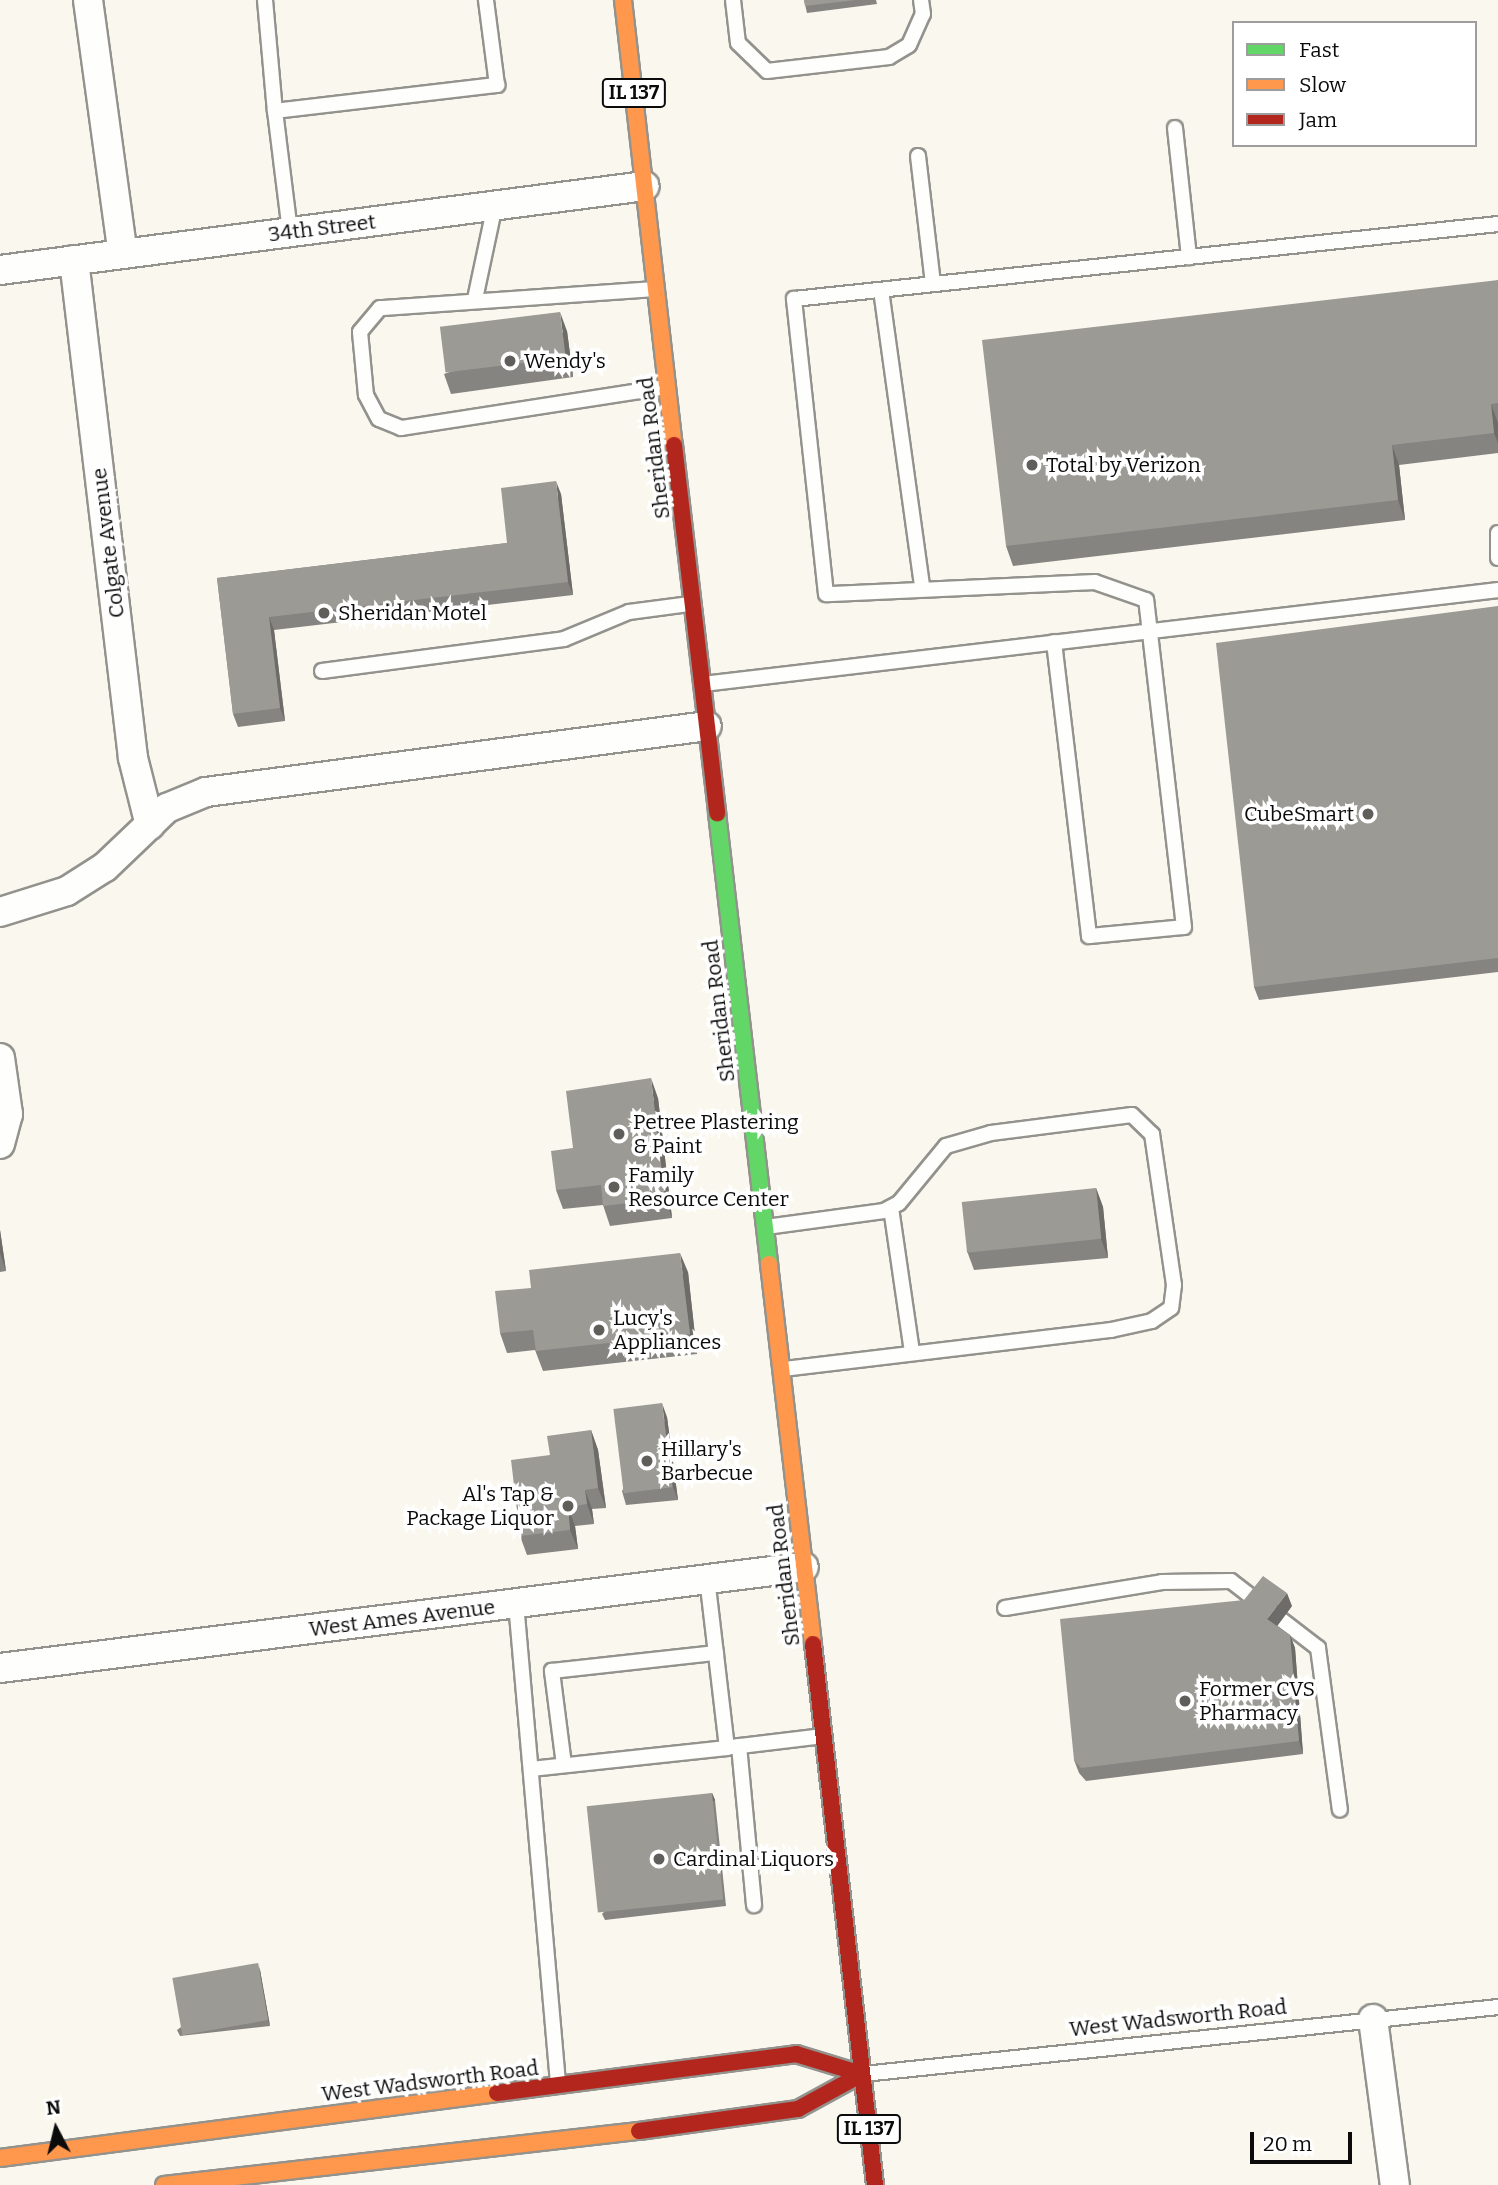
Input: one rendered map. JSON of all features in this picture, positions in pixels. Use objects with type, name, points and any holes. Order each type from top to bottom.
[{"type":"main road","name":"Sheridan Road","points":[[624,0],[875,2185]]},
{"type":"main road","name":"West Wadsworth Road","points":[[0,2158],[796,2054],[862,2074]]},
{"type":"main road","name":"West Wadsworth Road","points":[[164,2185],[371,2170],[798,2109],[862,2074]]},
{"type":"street","points":[[88,0],[123,254]]},
{"type":"street","name":"34th Street","points":[[0,270],[645,186]]},
{"type":"street","name":"Colgate Avenue","points":[[75,261],[133,758],[150,825]]},
{"type":"street","points":[[0,912],[66,891],[106,867],[167,808],[206,792],[707,726]]},
{"type":"street","points":[[0,1058],[8,1114],[0,1144]]},
{"type":"street","name":"West Ames Avenue","points":[[0,1668],[804,1567]]},
{"type":"street","points":[[1373,2019],[1395,2185]]},
{"type":"lane","points":[[265,0],[290,232]]},
{"type":"lane","points":[[275,110],[497,85],[486,0]]},
{"type":"lane","points":[[733,0],[738,43],[767,71],[890,57],[909,45],[923,14],[921,0]]},
{"type":"lane","points":[[1175,128],[1189,257]]},
{"type":"lane","points":[[918,156],[933,284]]},
{"type":"lane","points":[[475,299],[495,205]]},
{"type":"lane","points":[[1054,642],[1089,936],[1184,926],[1146,600],[1095,582],[922,587],[827,594],[794,299],[1498,224]]},
{"type":"lane","points":[[657,289],[475,299],[380,308],[360,332],[366,395],[379,419],[401,428],[668,387]]},
{"type":"lane","points":[[881,290],[922,587]]},
{"type":"lane","points":[[1498,533],[1498,558]]},
{"type":"lane","points":[[702,684],[1498,590]]},
{"type":"lane","points":[[322,671],[564,639],[629,612],[693,604]]},
{"type":"lane","points":[[765,1227],[891,1208],[946,1146],[990,1133],[1132,1115],[1152,1134],[1174,1285],[1171,1308],[1152,1321],[1111,1330],[912,1352],[781,1370]]},
{"type":"lane","points":[[891,1208],[912,1352]]},
{"type":"lane","points":[[707,1579],[754,1905]]},
{"type":"lane","points":[[1004,1608],[1163,1582],[1231,1581],[1318,1648],[1340,1810]]},
{"type":"lane","points":[[516,1603],[558,2085]]},
{"type":"lane","points":[[564,1765],[552,1671],[716,1653]]},
{"type":"lane","points":[[531,1769],[824,1736]]},
{"type":"lane","name":"West Wadsworth Road","points":[[862,2074],[1498,2007]]},
{"type":"building","points":[[804,0],[856,0],[805,6]]},
{"type":"building","points":[[1498,280],[1498,403],[1491,404],[1494,433],[1392,445],[1398,500],[1006,546],[982,340]]},
{"type":"building","points":[[560,312],[566,358],[446,372],[440,327]]},
{"type":"building","name":"Sheridan Motel","points":[[556,481],[568,582],[269,617],[280,708],[233,714],[217,578],[507,543],[501,488]]},
{"type":"building","name":"CubeSmart","points":[[1498,606],[1498,958],[1254,987],[1216,643]]},
{"type":"building","points":[[651,1078],[665,1199],[603,1206],[601,1185],[556,1190],[551,1151],[573,1148],[566,1091]]},
{"type":"building","points":[[1096,1188],[1101,1239],[967,1253],[962,1202]]},
{"type":"building","name":"Lucy's Appliances","points":[[680,1253],[690,1334],[536,1351],[533,1330],[500,1333],[495,1291],[531,1288],[529,1270]]},
{"type":"building","name":"Hillary's Barbecue","points":[[662,1403],[672,1487],[624,1493],[613,1409]]},
{"type":"building","points":[[591,1430],[598,1488],[585,1490],[587,1504],[568,1507],[570,1530],[520,1536],[511,1460],[550,1455],[547,1436]]},
{"type":"building","name":"Former CVS Pharmacy","points":[[1263,1576],[1287,1593],[1267,1619],[1290,1635],[1299,1741],[1081,1768],[1074,1760],[1060,1619],[1244,1600]]},
{"type":"building","name":"Cardinal Liquors","points":[[712,1793],[723,1899],[598,1913],[587,1806]]},
{"type":"building","points":[[258,1963],[268,2020],[182,2035],[172,1978]]},
{"type":"traffic: fast","points":[[717,813],[769,1264]]},
{"type":"traffic: slow","points":[[623,0],[674,445]]},
{"type":"traffic: slow","points":[[769,1264],[813,1644]]},
{"type":"traffic: slow","points":[[0,2158],[497,2093]]},
{"type":"traffic: slow","points":[[164,2185],[639,2131]]},
{"type":"traffic: jam","points":[[674,445],[717,813]]},
{"type":"traffic: jam","points":[[813,1644],[875,2185]]},
{"type":"traffic: jam","points":[[497,2093],[796,2054],[862,2074]]},
{"type":"traffic: jam","points":[[639,2131],[798,2109],[862,2074]]},
{"type":"place","name":"Wendy's","points":[[510,361]]},
{"type":"place","name":"Total by Verizon","points":[[1032,465]]},
{"type":"place","name":"Sheridan Motel","points":[[324,613]]},
{"type":"place","name":"CubeSmart","points":[[1368,814]]},
{"type":"place","name":"Petree Plastering & Paint","points":[[619,1134]]},
{"type":"place","name":"Family Resource Center","points":[[614,1187]]},
{"type":"place","name":"Lucy's Appliances","points":[[599,1330]]},
{"type":"place","name":"Hillary's Barbecue","points":[[647,1461]]},
{"type":"place","name":"Al's Tap & Package Liquor","points":[[568,1506]]},
{"type":"place","name":"Former CVS Pharmacy","points":[[1185,1701]]},
{"type":"place","name":"Cardinal Liquors","points":[[659,1859]]}]
